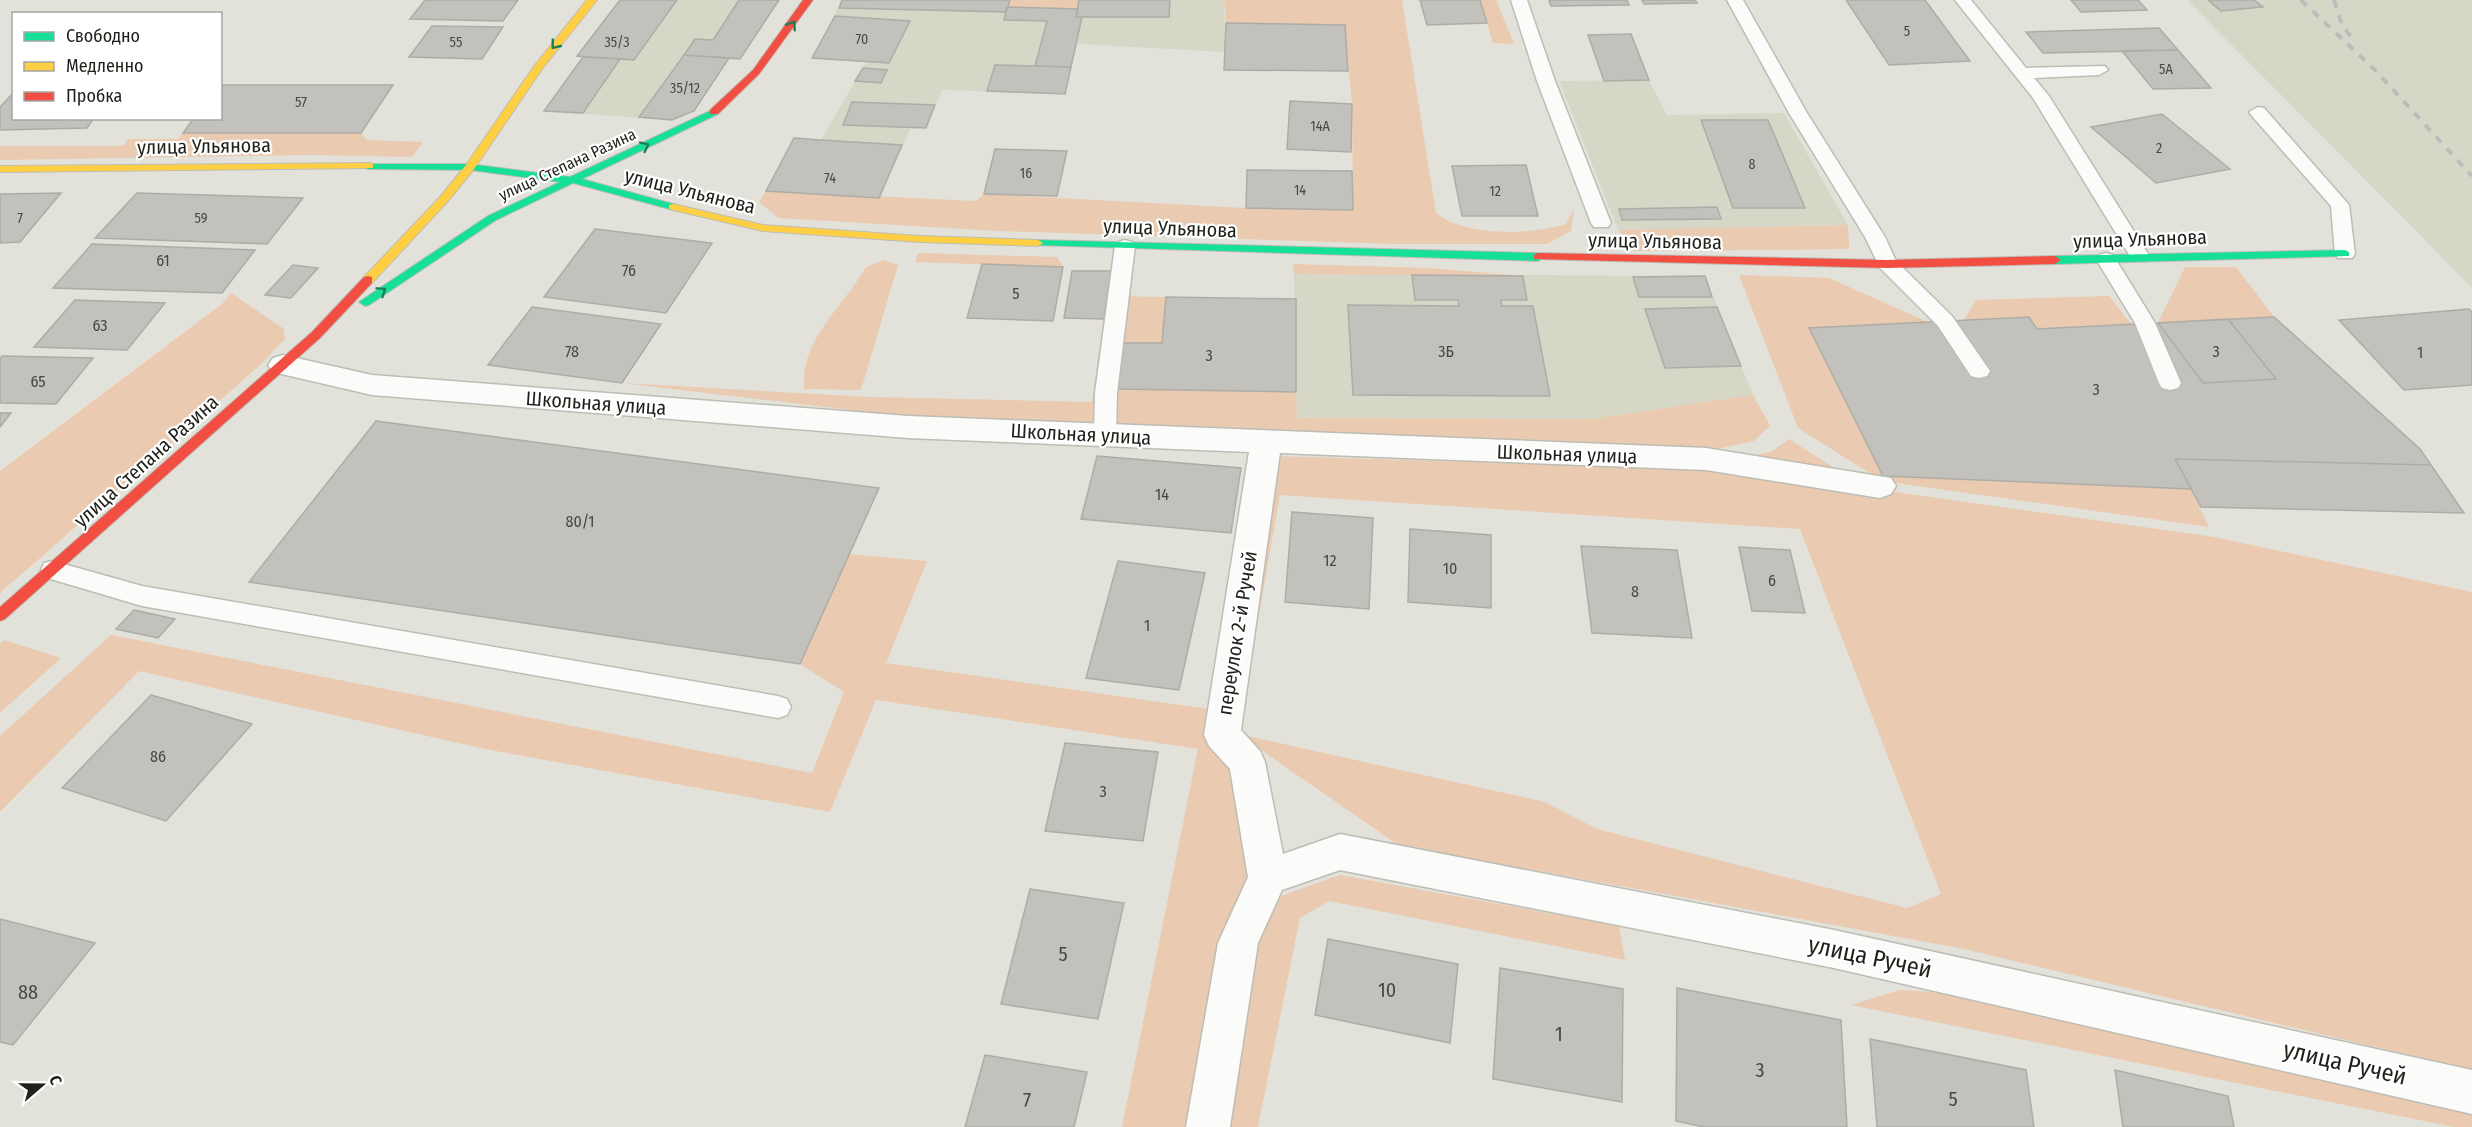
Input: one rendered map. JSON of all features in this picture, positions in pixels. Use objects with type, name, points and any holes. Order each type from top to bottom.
[{"type":"street","name":"улица Степана Разина","points":[[0,615],[283,365],[434,212],[470,167],[538,67],[592,0]]},
{"type":"street","name":"улица Степана Разина","points":[[316,334],[492,218],[718,110],[748,84],[771,57],[808,0]]},
{"type":"street","name":"улица Ульянова","points":[[0,169],[310,165],[470,167],[573,180],[645,201],[763,228],[920,239],[1597,260],[1887,264],[2345,254]]},
{"type":"street","name":"Школьная улица","points":[[283,365],[372,386],[908,427],[1706,459],[1880,486]]},
{"type":"street","name":"переулок 2-й Ручей","points":[[1266,443],[1222,735],[1247,762],[1268,877]]},
{"type":"street","name":"улица Ручей","points":[[1268,877],[1340,852],[1834,949],[2472,1092]]},
{"type":"street","points":[[1208,1127],[1238,943],[1268,877]]},
{"type":"lane","points":[[1519,0],[1546,81],[1601,223]]},
{"type":"lane","points":[[1736,0],[1798,113],[1875,237],[1887,264],[1946,321],[1979,371]]},
{"type":"lane","points":[[1962,0],[2040,96],[2140,257]]},
{"type":"lane","points":[[2021,74],[2099,70]]},
{"type":"lane","points":[[2258,112],[2340,205],[2345,254]]},
{"type":"lane","points":[[1106,435],[1106,393],[1125,246]]},
{"type":"lane","points":[[2106,259],[2145,323],[2170,383]]},
{"type":"lane","points":[[53,570],[142,596],[778,707]]},
{"type":"shaded area","points":[[620,0],[779,0],[729,58],[694,111],[672,120],[544,111],[583,57],[577,56]]},
{"type":"shaded area","points":[[842,0],[1009,0],[1008,7],[1077,9],[1079,0],[1224,0],[1225,52],[1077,44],[1065,94],[942,90],[926,128],[911,128],[879,198],[766,191],[794,138],[821,140],[866,62],[812,58]]},
{"type":"shaded area","points":[[1010,0],[1079,0],[1078,9],[1007,7]]},
{"type":"shaded area","points":[[1224,0],[1402,0],[1436,213],[1448,221],[1481,230],[1517,232],[1566,224],[1574,208],[1571,231],[1547,244],[1394,244],[997,231],[779,218],[759,202],[766,191],[976,201],[984,194],[1246,208],[1353,210],[1352,104],[1345,25],[1226,23]]},
{"type":"shaded area","points":[[1480,0],[1496,0],[1514,44],[1493,43]]},
{"type":"shaded area","points":[[2187,0],[2472,0],[2472,288],[2423,238]]},
{"type":"shaded area","points":[[1649,80],[1667,115],[1784,113],[1848,225],[1618,230],[1559,81]]},
{"type":"shaded area","points":[[183,133],[361,133],[367,140],[423,142],[412,157],[309,155],[0,160],[0,146],[123,146],[128,139],[178,139]]},
{"type":"shaded area","points":[[1848,225],[1849,249],[1633,251],[1618,230]]},
{"type":"shaded area","points":[[918,253],[1057,257],[1063,267],[915,262]]},
{"type":"shaded area","points":[[884,260],[898,265],[861,390],[804,389],[805,371],[816,339],[866,267]]},
{"type":"shaded area","points":[[1293,264],[1429,268],[1523,276],[1294,274]]},
{"type":"shaded area","points":[[2185,267],[2236,267],[2274,317],[2158,323]]},
{"type":"shaded area","points":[[1294,274],[1705,276],[1753,395],[1591,419],[1296,418]]},
{"type":"shaded area","points":[[1739,275],[1829,278],[1928,322],[1809,328],[2191,489],[2209,527],[1882,481],[1798,428]]},
{"type":"shaded area","points":[[231,293],[284,329],[285,339],[258,367],[0,593],[0,471],[222,304]]},
{"type":"shaded area","points":[[1107,296],[1166,297],[1162,343],[1123,343],[1118,389],[1296,392],[1297,418],[1591,419],[1753,395],[1770,426],[1754,441],[1717,449],[937,420],[622,383],[870,397],[1092,402]]},
{"type":"shaded area","points":[[2109,296],[2131,324],[2037,329],[2029,317],[1964,320],[1976,300]]},
{"type":"shaded area","points":[[1789,439],[1845,475],[1738,458],[1771,452]]},
{"type":"shaded area","points":[[1275,456],[1709,469],[1881,490],[2214,537],[2472,592],[2472,1070],[1964,949],[1398,845],[1238,734]],"holes":[[[1280,495],[1800,529],[1941,894],[1907,908],[1597,829],[1545,802],[1238,734]]]},
{"type":"shaded area","points":[[849,554],[927,561],[886,663],[1208,709],[1208,742],[1232,769],[1248,876],[1223,936],[1192,1127],[1122,1127],[1198,749],[876,700],[830,812],[485,749],[139,671],[0,812],[0,736],[111,635],[812,773],[844,692],[800,664]]},
{"type":"shaded area","points":[[4,640],[61,658],[0,713],[0,644]]},
{"type":"shaded area","points":[[1340,875],[1619,926],[1625,960],[1329,901],[1300,918],[1258,1127],[1224,1127],[1250,948],[1281,896]]},
{"type":"shaded area","points":[[1900,990],[1978,995],[2472,1106],[2472,1127],[2454,1127],[1851,1005]]},
{"type":"building","points":[[425,0],[518,0],[503,21],[410,19]]},
{"type":"building","points":[[620,0],[677,0],[634,60],[577,56]]},
{"type":"building","points":[[739,0],[779,0],[740,59],[684,55],[695,39],[713,40]]},
{"type":"building","points":[[842,0],[1010,0],[1006,12],[839,8]]},
{"type":"building","points":[[1079,0],[1170,0],[1169,17],[1076,17]]},
{"type":"building","points":[[1420,0],[1480,0],[1487,23],[1427,25]]},
{"type":"building","points":[[1549,0],[1627,0],[1629,5],[1551,6]]},
{"type":"building","points":[[1642,0],[1695,0],[1697,3],[1644,4]]},
{"type":"building","points":[[1846,0],[1925,0],[1970,61],[1889,65]]},
{"type":"building","points":[[2071,0],[2138,0],[2147,10],[2081,12]]},
{"type":"building","points":[[2208,0],[2254,0],[2263,7],[2221,11]]},
{"type":"building","points":[[1007,7],[1078,9],[1076,17],[1082,17],[1071,67],[1035,66],[1047,21],[1004,20]]},
{"type":"building","points":[[835,16],[910,21],[889,63],[812,58]]},
{"type":"building","points":[[1226,23],[1345,25],[1348,71],[1224,70]]},
{"type":"building","points":[[432,26],[503,27],[482,59],[409,57]]},
{"type":"building","points":[[2159,28],[2178,50],[2043,53],[2026,32]]},
{"type":"building","points":[[1631,34],[1649,80],[1604,81],[1588,35]]},
{"type":"building","points":[[2178,50],[2211,88],[2153,89],[2122,51]]},
{"type":"building","points":[[684,55],[729,58],[694,111],[672,120],[639,117]]},
{"type":"building","points":[[583,57],[620,59],[583,113],[544,111]]},
{"type":"building","points":[[995,65],[1071,67],[1065,94],[987,91]]},
{"type":"building","points":[[863,68],[887,70],[881,83],[855,81]]},
{"type":"building","points":[[222,85],[393,85],[361,133],[183,133],[193,120],[222,120]]},
{"type":"building","points":[[12,94],[12,120],[93,120],[87,128],[0,130],[0,107]]},
{"type":"building","points":[[1290,101],[1352,104],[1351,152],[1287,149]]},
{"type":"building","points":[[852,102],[935,105],[926,128],[843,125]]},
{"type":"building","points":[[2162,114],[2230,169],[2156,183],[2091,127]]},
{"type":"building","points":[[1701,120],[1768,120],[1805,208],[1733,208]]},
{"type":"building","points":[[794,138],[902,145],[879,198],[766,191]]},
{"type":"building","points":[[995,149],[1067,151],[1057,196],[984,194]]},
{"type":"building","points":[[1526,165],[1538,216],[1462,216],[1452,166]]},
{"type":"building","points":[[1247,170],[1352,171],[1353,210],[1246,208]]},
{"type":"building","points":[[61,193],[20,242],[0,243],[0,194]]},
{"type":"building","points":[[137,193],[303,198],[267,244],[95,238]]},
{"type":"building","points":[[1717,207],[1721,219],[1622,220],[1619,209]]},
{"type":"building","points":[[595,229],[712,243],[666,313],[544,297]]},
{"type":"building","points":[[92,244],[255,250],[222,293],[53,288]]},
{"type":"building","points":[[982,264],[1063,267],[1053,321],[967,318]]},
{"type":"building","points":[[293,265],[318,268],[291,298],[265,295]]},
{"type":"building","points":[[1072,271],[1111,271],[1104,319],[1064,318]]},
{"type":"building","points":[[1412,275],[1523,276],[1527,300],[1501,300],[1502,306],[1533,306],[1550,396],[1353,395],[1348,305],[1459,306],[1458,300],[1415,300]]},
{"type":"building","points":[[1705,276],[1712,297],[1639,297],[1633,277]]},
{"type":"building","points":[[1166,297],[1296,299],[1296,392],[1117,389],[1123,343],[1162,343]]},
{"type":"building","points":[[75,300],[165,303],[127,350],[34,347]]},
{"type":"building","points":[[532,307],[661,324],[622,383],[488,365]]},
{"type":"building","points":[[1717,307],[1741,366],[1665,368],[1645,309]]},
{"type":"building","points":[[2469,309],[2472,312],[2472,385],[2404,390],[2339,320]]},
{"type":"building","points":[[2029,317],[2037,329],[2274,317],[2420,449],[2464,513],[2201,507],[2191,489],[1883,476],[1809,328]]},
{"type":"building","points":[[2228,319],[2276,379],[2203,383],[2158,323]]},
{"type":"building","points":[[2,356],[93,358],[56,404],[0,403],[0,359]]},
{"type":"building","points":[[0,413],[11,413],[0,427]]},
{"type":"building","points":[[376,421],[879,488],[800,664],[249,582]]},
{"type":"building","points":[[1097,456],[1241,468],[1231,533],[1081,519]]},
{"type":"building","points":[[2175,459],[2431,465],[2464,513],[2201,507]]},
{"type":"building","points":[[1292,512],[1373,518],[1369,609],[1285,602]]},
{"type":"building","points":[[1410,529],[1491,535],[1491,608],[1408,602]]},
{"type":"building","points":[[1581,546],[1677,550],[1692,638],[1592,633]]},
{"type":"building","points":[[1739,547],[1790,550],[1805,613],[1752,611]]},
{"type":"building","points":[[1118,561],[1205,573],[1179,690],[1086,678]]},
{"type":"building","points":[[134,610],[175,619],[158,638],[116,629]]},
{"type":"building","points":[[151,695],[252,724],[166,821],[62,788]]},
{"type":"building","points":[[1065,743],[1158,752],[1143,841],[1045,831]]},
{"type":"building","points":[[1030,889],[1124,903],[1098,1019],[1001,1004]]},
{"type":"building","points":[[0,919],[95,943],[13,1045],[0,1042]]},
{"type":"building","points":[[1328,939],[1458,964],[1450,1043],[1315,1015]]},
{"type":"building","points":[[1500,968],[1623,989],[1622,1102],[1493,1079]]},
{"type":"building","points":[[1677,988],[1841,1020],[1847,1127],[1704,1127],[1676,1121]]},
{"type":"building","points":[[1870,1039],[2026,1070],[2034,1127],[1877,1127]]},
{"type":"building","points":[[985,1055],[1087,1072],[1074,1127],[965,1127]]},
{"type":"building","points":[[2115,1070],[2228,1096],[2234,1127],[2123,1127]]},
{"type":"railway","points":[[2301,0],[2375,70],[2472,176]]},
{"type":"railway","points":[[2334,0],[2342,25],[2352,38]]},
{"type":"traffic: fast","points":[[365,302],[492,218],[714,112]]},
{"type":"traffic: fast","points":[[369,166],[470,167],[573,180],[673,207]]},
{"type":"traffic: fast","points":[[1038,243],[1538,257]]},
{"type":"traffic: fast","points":[[2055,260],[2345,254]]},
{"type":"traffic: slow","points":[[368,280],[444,199],[470,167],[538,67],[592,0]]},
{"type":"traffic: slow","points":[[0,169],[369,166]]},
{"type":"traffic: slow","points":[[673,207],[763,228],[920,239],[1038,243]]},
{"type":"traffic: jam","points":[[714,112],[756,72],[808,0]]},
{"type":"traffic: jam","points":[[1538,257],[1887,264],[2055,260]]},
{"type":"traffic: jam","points":[[0,615],[316,335],[368,280]]}]
